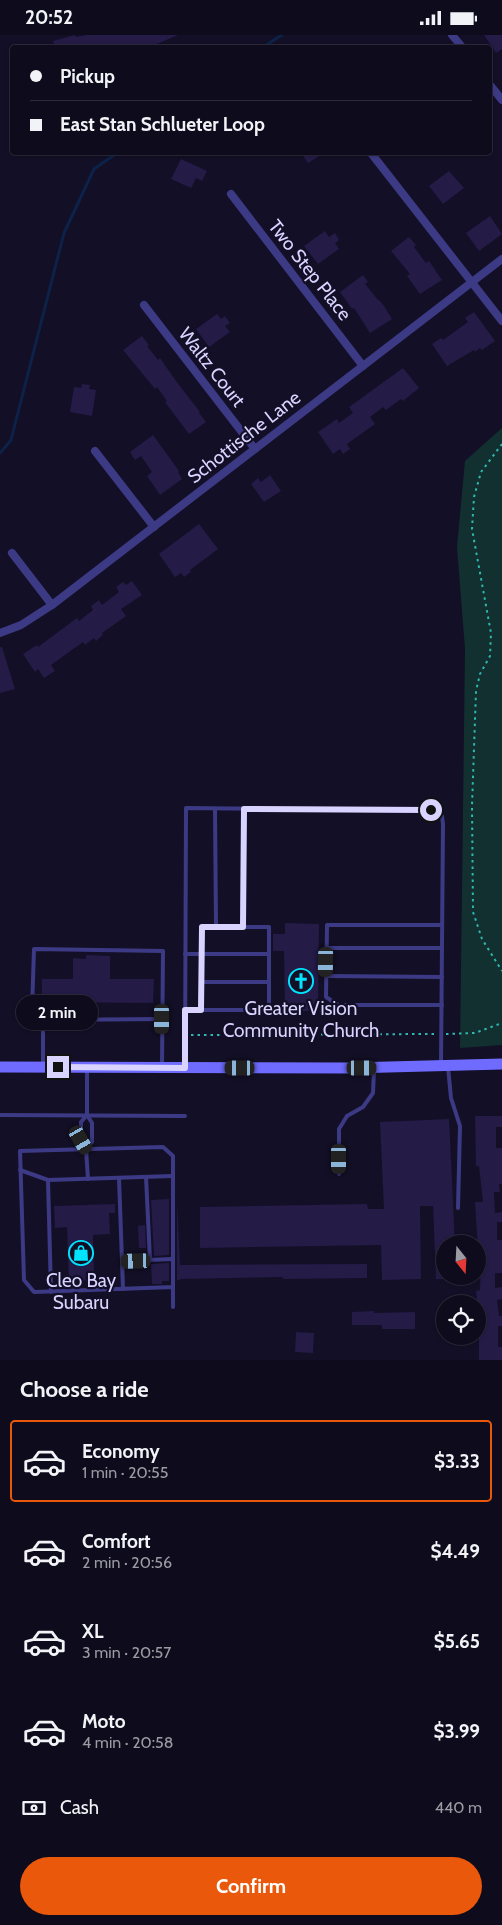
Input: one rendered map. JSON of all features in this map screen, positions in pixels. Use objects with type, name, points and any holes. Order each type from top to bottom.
[{"type":"main road","points":[[0,1067],[374,1068],[502,1065]]},
{"type":"street","points":[[452,35],[460,45]]},
{"type":"street","points":[[492,88],[502,100]]},
{"type":"street","points":[[372,155],[502,321]]},
{"type":"street","name":"Two Step Place","points":[[231,194],[363,366]]},
{"type":"street","name":"Schottische Lane","points":[[0,633],[21,625],[52,605],[502,259]]},
{"type":"street","name":"Waltz Court","points":[[144,305],[255,449]]},
{"type":"street","points":[[95,451],[154,527]]},
{"type":"street","points":[[12,553],[52,605]]},
{"type":"lane","points":[[185,1068],[186,809],[438,811],[442,816],[443,824],[441,1034],[451,1098],[460,1126],[458,1208]]},
{"type":"lane","points":[[215,809],[216,927]]},
{"type":"lane","points":[[243,927],[244,809]]},
{"type":"lane","points":[[442,925],[327,925],[326,947],[326,997],[338,1005],[442,1005]]},
{"type":"lane","points":[[185,1010],[201,1010],[265,1010],[269,1006],[269,927],[202,927],[201,1010]]},
{"type":"lane","points":[[326,947],[442,948]]},
{"type":"lane","points":[[43,1067],[42,1020],[32,1010],[34,949],[163,951],[162,1068]]},
{"type":"lane","points":[[185,954],[269,954]]},
{"type":"lane","points":[[326,976],[442,977]]},
{"type":"lane","points":[[201,982],[269,982]]},
{"type":"lane","points":[[42,1020],[162,1019]]},
{"type":"lane","points":[[86,1149],[92,1142],[92,1123],[87,1115],[87,1068]]},
{"type":"lane","points":[[339,1175],[339,1129],[348,1116],[364,1107],[373,1093],[374,1068]]},
{"type":"lane","points":[[0,1115],[185,1115]]},
{"type":"lane","points":[[87,1115],[81,1122],[81,1140],[86,1149],[88,1179]]},
{"type":"lane","points":[[173,1287],[34,1292],[24,1280],[20,1151],[163,1147],[173,1156],[173,1176],[173,1259],[173,1287],[173,1307]]},
{"type":"lane","points":[[20,1170],[48,1180],[173,1176]]},
{"type":"lane","points":[[146,1177],[150,1260]]},
{"type":"lane","points":[[119,1178],[123,1289]]},
{"type":"lane","points":[[48,1180],[51,1292]]},
{"type":"lane","points":[[122,1261],[173,1259]]},
{"type":"path","points":[[502,444],[481,472],[474,497],[472,529],[491,633],[490,657],[480,673],[476,691],[472,806],[473,912],[482,939],[502,971]]},
{"type":"path","points":[[185,1035],[475,1033],[502,1023]]},
{"type":"green space","points":[[502,428],[502,1045],[460,1048],[465,649],[457,547],[465,461]]},
{"type":"building","points":[[75,35],[76,37],[86,35],[178,35],[155,45],[54,45],[53,41]]},
{"type":"building","points":[[484,35],[502,35],[502,49],[496,53]]},
{"type":"building","points":[[302,155],[321,155],[308,163]]},
{"type":"building","points":[[181,159],[207,171],[202,181],[196,178],[191,188],[171,179]]},
{"type":"building","points":[[449,171],[464,188],[443,204],[429,186]]},
{"type":"building","points":[[490,216],[502,234],[479,251],[466,233]]},
{"type":"building","points":[[325,231],[329,237],[335,233],[339,240],[335,243],[339,249],[318,264],[304,246]]},
{"type":"building","points":[[409,237],[426,263],[429,261],[442,280],[420,294],[407,276],[410,274],[391,251]]},
{"type":"building","points":[[363,275],[368,282],[365,284],[384,306],[392,319],[370,333],[354,308],[352,309],[340,292]]},
{"type":"building","points":[[474,312],[495,341],[482,350],[480,348],[475,352],[474,350],[447,366],[432,344],[441,338],[443,340],[468,322],[465,318]]},
{"type":"building","points":[[217,314],[221,319],[225,316],[230,323],[225,326],[230,332],[209,347],[196,329]]},
{"type":"building","points":[[142,336],[149,345],[147,346],[158,360],[160,358],[206,422],[189,434],[165,402],[167,401],[157,387],[155,389],[123,350]]},
{"type":"building","points":[[403,368],[419,388],[403,401],[401,399],[386,410],[383,407],[370,417],[375,424],[347,444],[350,449],[343,454],[340,449],[333,454],[318,432],[337,419],[339,423],[353,413],[349,407]]},
{"type":"building","points":[[82,384],[90,385],[89,389],[96,390],[92,416],[70,412],[74,387],[81,388]]},
{"type":"building","points":[[153,435],[179,471],[182,479],[160,495],[147,476],[152,472],[141,456],[135,460],[130,452]]},
{"type":"building","points":[[270,475],[281,491],[264,502],[251,484],[258,478],[261,482]]},
{"type":"building","points":[[199,524],[218,549],[190,570],[191,572],[184,577],[181,573],[175,577],[159,554]]},
{"type":"building","points":[[132,581],[142,595],[121,609],[126,616],[102,633],[103,635],[96,641],[94,638],[85,645],[83,642],[51,665],[55,671],[44,678],[38,669],[35,672],[23,654],[37,645],[38,647],[77,618],[79,621],[93,610],[91,606],[99,600],[102,605],[119,592],[116,587],[123,582],[126,585]]},
{"type":"building","points":[[0,647],[2,647],[15,689],[0,693]]},
{"type":"building","name":"Greater Vision Community Church","points":[[285,923],[319,924],[318,1011],[285,1011],[284,951],[273,951],[273,934],[285,934]]},
{"type":"building","points":[[86,955],[110,956],[110,979],[154,979],[153,1003],[42,1002],[42,979],[73,979],[73,958],[86,959]]},
{"type":"building","points":[[475,1116],[502,1116],[502,1127],[496,1127],[496,1148],[502,1148],[502,1184],[499,1184],[500,1192],[494,1192],[495,1213],[502,1212],[502,1222],[497,1222],[497,1240],[502,1240],[502,1273],[495,1273],[495,1288],[502,1287],[502,1299],[497,1300],[499,1316],[502,1316],[502,1326],[498,1326],[498,1347],[502,1347],[502,1360],[479,1360],[479,1345],[486,1345],[486,1295],[476,1295],[476,1291],[480,1290],[480,1285],[486,1285],[486,1235],[477,1235],[475,1202],[483,1202],[479,1166],[476,1166]]},
{"type":"building","points":[[449,1119],[455,1235],[436,1235],[436,1279],[433,1206],[420,1206],[421,1279],[382,1280],[381,1245],[200,1248],[200,1207],[367,1204],[368,1209],[384,1209],[380,1122]]},
{"type":"building","points":[[169,1199],[169,1255],[154,1256],[151,1200]]},
{"type":"building","points":[[177,1201],[180,1265],[367,1264],[367,1278],[283,1279],[283,1277],[177,1280]]},
{"type":"building","name":"Cleo Bay Subaru","points":[[115,1204],[115,1213],[109,1213],[110,1234],[93,1235],[94,1272],[92,1272],[92,1280],[69,1281],[67,1227],[55,1228],[54,1206]]},
{"type":"building","points":[[145,1225],[146,1248],[139,1248],[138,1226]]},
{"type":"building","points":[[169,1263],[169,1281],[162,1281],[162,1284],[152,1284],[151,1264]]},
{"type":"building","points":[[374,1311],[374,1313],[415,1312],[415,1329],[382,1329],[382,1325],[352,1325],[352,1312]]},
{"type":"building","points":[[296,1332],[314,1333],[313,1353],[295,1352]]},
{"type":"waterway","points":[[266,45],[282,35]]},
{"type":"waterway","points":[[0,453],[11,440],[64,233],[94,169],[114,155]]},
{"type":"place","name":"Greater Vision Community Church","points":[[301,981]]},
{"type":"place","name":"Cleo Bay Subaru","points":[[81,1253]]},
{"type":"route","points":[[58,1067],[185,1068],[185,1010],[201,1010],[202,927],[243,927],[244,809],[431,810]]}]
